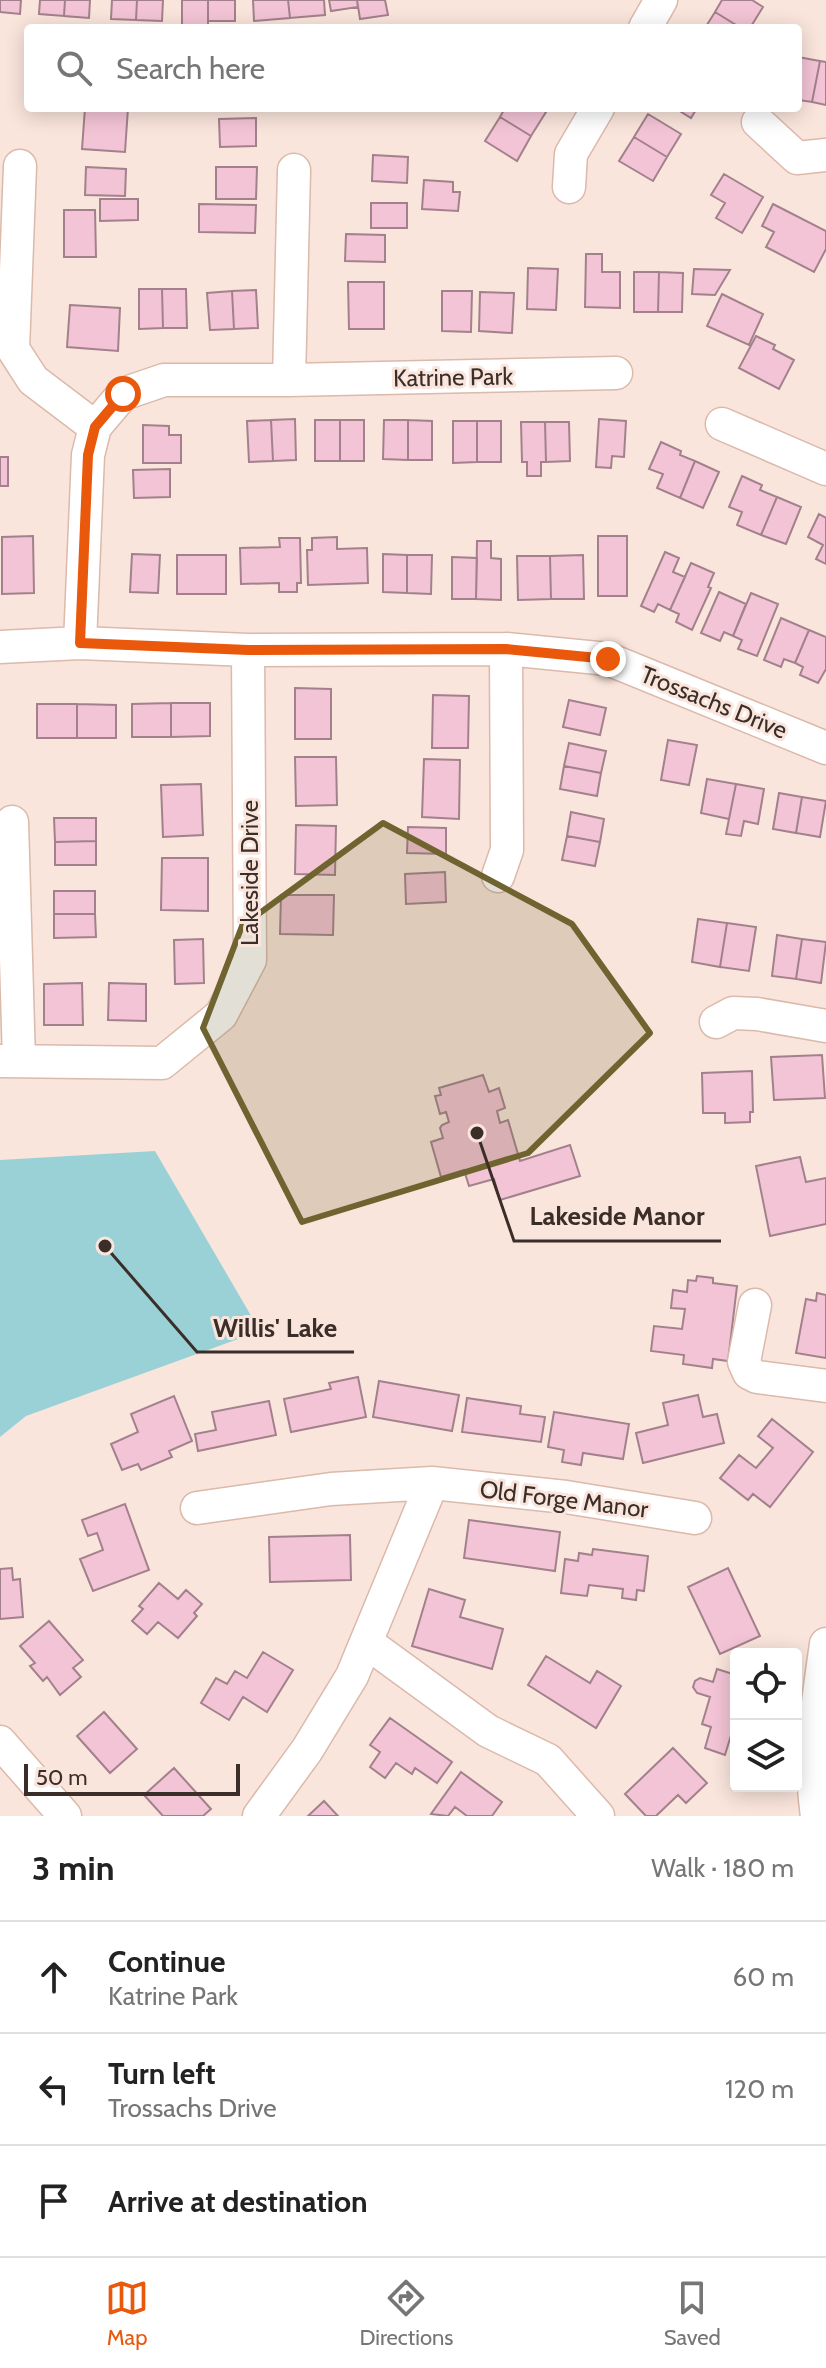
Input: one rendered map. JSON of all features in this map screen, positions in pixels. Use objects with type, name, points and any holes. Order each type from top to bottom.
[{"type":"street","points":[[647,24],[661,0]]},
{"type":"street","points":[[569,187],[571,154],[596,112]]},
{"type":"street","points":[[758,122],[797,158],[826,155]]},
{"type":"street","points":[[20,166],[13,349],[33,380],[95,427]]},
{"type":"street","points":[[289,380],[294,170]]},
{"type":"street","name":"Katrine Park","points":[[80,643],[88,455],[95,427],[123,394],[164,380],[616,373]]},
{"type":"street","points":[[722,424],[826,469]]},
{"type":"street","name":"Trossachs Drive","points":[[0,647],[80,643],[248,650],[506,649],[608,659],[826,748]]},
{"type":"street","points":[[498,876],[507,850],[506,649]]},
{"type":"street","name":"Lakeside Drive","points":[[12,822],[10,1061],[162,1063],[221,1015],[250,960],[248,650]]},
{"type":"street","points":[[716,1022],[733,1013],[826,1026]]},
{"type":"street","points":[[755,1305],[744,1362],[749,1373],[757,1377],[826,1386]]},
{"type":"street","points":[[259,1816],[307,1750],[352,1676],[432,1483]]},
{"type":"street","name":"Old Forge Manor","points":[[197,1508],[331,1489],[432,1483],[566,1497],[695,1518]]},
{"type":"street","points":[[366,1642],[488,1731],[548,1760],[598,1816]]},
{"type":"street","points":[[817,1816],[812,1760],[826,1644]]},
{"type":"street","points":[[0,1742],[65,1816]]},
{"type":"highlighted area","points":[[383,823],[572,924],[650,1033],[528,1153],[302,1222],[203,1028],[242,926]]},
{"type":"water","points":[[155,1151],[260,1331],[26,1416],[0,1437],[0,1160]]},
{"type":"building","points":[[0,0],[21,0],[20,14],[0,12]]},
{"type":"building","points":[[40,0],[65,0],[64,16],[39,14]]},
{"type":"building","points":[[65,0],[90,0],[89,18],[64,16]]},
{"type":"building","points":[[112,0],[137,0],[136,20],[111,19]]},
{"type":"building","points":[[137,0],[163,0],[162,21],[136,20]]},
{"type":"building","points":[[182,0],[208,0],[208,24],[182,24]]},
{"type":"building","points":[[208,0],[235,0],[235,21],[208,21]]},
{"type":"building","points":[[253,0],[288,0],[290,18],[254,21]]},
{"type":"building","points":[[288,0],[324,0],[325,15],[290,18]]},
{"type":"building","points":[[329,0],[357,0],[358,7],[331,11]]},
{"type":"building","points":[[357,0],[385,0],[388,15],[360,19]]},
{"type":"building","points":[[722,0],[752,0],[763,7],[752,24],[734,24],[715,12]]},
{"type":"building","points":[[715,12],[734,24],[708,24]]},
{"type":"building","points":[[802,58],[820,61],[812,102],[802,101]]},
{"type":"building","points":[[820,61],[826,62],[826,105],[812,102]]},
{"type":"building","points":[[85,112],[128,112],[125,152],[82,149]]},
{"type":"building","points":[[503,112],[546,112],[531,136],[500,117]]},
{"type":"building","points":[[648,114],[681,134],[667,157],[634,137]]},
{"type":"building","points":[[500,117],[531,136],[517,161],[485,141]]},
{"type":"building","points":[[256,118],[256,146],[220,147],[219,119]]},
{"type":"building","points":[[634,137],[667,157],[653,181],[619,161]]},
{"type":"building","points":[[373,155],[408,157],[407,183],[372,181]]},
{"type":"building","points":[[86,167],[126,169],[125,196],[85,195]]},
{"type":"building","points":[[216,167],[257,167],[256,199],[216,199]]},
{"type":"building","points":[[724,174],[763,197],[742,233],[716,218],[725,203],[711,195]]},
{"type":"building","points":[[424,180],[453,182],[453,192],[460,192],[458,211],[422,209]]},
{"type":"building","points":[[100,199],[138,199],[138,220],[100,221]]},
{"type":"building","points":[[371,203],[407,203],[407,228],[371,228]]},
{"type":"building","points":[[199,204],[256,205],[255,233],[199,232]]},
{"type":"building","points":[[773,204],[826,231],[826,249],[814,272],[766,247],[774,232],[762,226]]},
{"type":"building","points":[[64,210],[95,210],[96,257],[64,257]]},
{"type":"building","points":[[346,234],[385,235],[385,262],[345,261]]},
{"type":"building","points":[[586,254],[602,254],[602,272],[620,272],[620,308],[585,307]]},
{"type":"building","points":[[528,268],[558,269],[556,310],[527,309]]},
{"type":"building","points":[[694,269],[730,270],[715,295],[692,294]]},
{"type":"building","points":[[634,272],[659,272],[658,312],[634,312]]},
{"type":"building","points":[[659,272],[683,273],[682,312],[658,312]]},
{"type":"building","points":[[348,282],[384,282],[384,329],[349,329]]},
{"type":"building","points":[[139,289],[162,289],[163,328],[139,329]]},
{"type":"building","points":[[162,289],[186,289],[187,328],[163,328]]},
{"type":"building","points":[[256,290],[258,328],[234,329],[232,291]]},
{"type":"building","points":[[232,291],[234,329],[210,330],[207,293]]},
{"type":"building","points":[[442,291],[472,291],[471,332],[442,331]]},
{"type":"building","points":[[480,292],[514,293],[512,333],[479,331]]},
{"type":"building","points":[[722,294],[763,314],[749,345],[707,326]]},
{"type":"building","points":[[70,305],[120,308],[118,351],[67,347]]},
{"type":"building","points":[[756,336],[775,345],[773,349],[794,360],[779,389],[739,368]]},
{"type":"building","points":[[295,419],[296,460],[273,461],[271,420]]},
{"type":"building","points":[[599,419],[626,421],[624,457],[612,456],[611,468],[596,467]]},
{"type":"building","points":[[271,420],[273,461],[249,462],[247,421]]},
{"type":"building","points":[[315,420],[340,420],[340,461],[315,461]]},
{"type":"building","points":[[340,420],[364,420],[364,461],[340,461]]},
{"type":"building","points":[[384,420],[408,420],[408,460],[383,459]]},
{"type":"building","points":[[408,420],[432,421],[432,460],[408,460]]},
{"type":"building","points":[[453,421],[477,421],[477,462],[453,463]]},
{"type":"building","points":[[477,421],[501,421],[501,462],[477,462]]},
{"type":"building","points":[[521,422],[545,422],[546,462],[541,462],[541,476],[527,476],[527,462],[522,462]]},
{"type":"building","points":[[545,422],[569,422],[570,461],[546,462]]},
{"type":"building","points":[[143,425],[169,426],[169,435],[181,435],[181,463],[143,463]]},
{"type":"building","points":[[661,442],[695,461],[680,498],[657,488],[663,474],[649,469]]},
{"type":"building","points":[[0,457],[8,457],[8,486],[0,486]]},
{"type":"building","points":[[695,461],[719,472],[703,508],[680,498]]},
{"type":"building","points":[[170,469],[170,497],[134,498],[133,470]]},
{"type":"building","points":[[742,476],[762,485],[760,490],[777,497],[761,535],[737,525],[742,512],[729,507]]},
{"type":"building","points":[[777,497],[801,507],[786,544],[761,535]]},
{"type":"building","points":[[819,514],[826,518],[826,564],[816,559],[823,545],[808,537]]},
{"type":"building","points":[[33,536],[34,593],[2,594],[2,537]]},
{"type":"building","points":[[598,536],[627,536],[627,596],[598,596]]},
{"type":"building","points":[[337,537],[337,549],[367,548],[368,583],[308,585],[307,550],[312,550],[312,538]]},
{"type":"building","points":[[279,538],[300,538],[301,583],[297,583],[297,592],[279,592],[279,583],[241,584],[240,548],[280,547]]},
{"type":"building","points":[[477,541],[491,541],[491,558],[501,559],[501,600],[476,599]]},
{"type":"building","points":[[665,552],[679,558],[673,572],[685,577],[670,610],[658,604],[654,612],[641,606]]},
{"type":"building","points":[[132,554],[160,555],[158,593],[130,592]]},
{"type":"building","points":[[383,554],[407,555],[407,593],[383,592]]},
{"type":"building","points":[[177,555],[226,555],[226,594],[177,594]]},
{"type":"building","points":[[407,555],[432,555],[431,594],[407,593]]},
{"type":"building","points":[[583,555],[584,599],[551,599],[550,556]]},
{"type":"building","points":[[517,556],[550,556],[551,599],[518,600]]},
{"type":"building","points":[[452,557],[477,558],[476,599],[452,599]]},
{"type":"building","points":[[691,563],[714,573],[708,587],[711,588],[692,630],[676,622],[679,614],[670,610]]},
{"type":"building","points":[[719,592],[746,604],[733,636],[724,632],[720,641],[701,633]]},
{"type":"building","points":[[751,593],[778,604],[757,656],[738,649],[742,640],[733,636]]},
{"type":"building","points":[[781,618],[809,630],[795,663],[784,659],[781,667],[764,660]]},
{"type":"building","points":[[809,630],[826,637],[826,669],[818,683],[800,675],[803,667],[795,663]]},
{"type":"building","points":[[295,688],[331,689],[331,739],[295,739]]},
{"type":"building","points":[[433,695],[469,696],[468,748],[432,748]]},
{"type":"building","points":[[569,700],[606,708],[600,735],[563,727]]},
{"type":"building","points":[[171,703],[210,703],[210,736],[171,737]]},
{"type":"building","points":[[171,703],[171,737],[132,737],[132,704]]},
{"type":"building","points":[[37,704],[77,704],[77,738],[37,738]]},
{"type":"building","points":[[77,704],[116,705],[116,738],[77,738]]},
{"type":"building","points":[[668,740],[697,745],[689,785],[661,780]]},
{"type":"building","points":[[569,743],[606,751],[601,773],[564,766]]},
{"type":"building","points":[[295,757],[336,757],[337,805],[296,806]]},
{"type":"building","points":[[424,759],[460,760],[459,819],[422,817]]},
{"type":"building","points":[[564,766],[601,773],[597,796],[560,789]]},
{"type":"building","points":[[707,779],[736,784],[729,819],[701,813]]},
{"type":"building","points":[[201,784],[203,835],[163,837],[161,785]]},
{"type":"building","points":[[736,784],[764,789],[758,824],[744,821],[741,836],[726,834]]},
{"type":"building","points":[[779,793],[802,797],[796,833],[773,829]]},
{"type":"building","points":[[802,797],[826,801],[820,837],[796,833]]},
{"type":"building","points":[[571,812],[604,819],[600,842],[567,836]]},
{"type":"building","points":[[54,818],[96,818],[96,841],[55,842]]},
{"type":"building","points":[[296,825],[336,826],[335,875],[295,874]]},
{"type":"building","points":[[408,827],[446,828],[446,854],[407,853]]},
{"type":"building","points":[[567,836],[600,842],[595,866],[562,860]]},
{"type":"building","points":[[96,841],[96,865],[55,865],[55,842]]},
{"type":"building","points":[[162,858],[208,858],[208,911],[161,910]]},
{"type":"building","points":[[445,872],[446,902],[406,904],[405,874]]},
{"type":"building","points":[[54,891],[95,891],[95,914],[54,914]]},
{"type":"building","points":[[281,895],[334,895],[333,935],[280,934]]},
{"type":"building","points":[[54,914],[95,914],[96,937],[54,938]]},
{"type":"building","points":[[698,919],[727,923],[720,967],[692,962]]},
{"type":"building","points":[[727,923],[756,927],[749,971],[720,967]]},
{"type":"building","points":[[777,935],[802,939],[796,979],[772,976]]},
{"type":"building","points":[[203,939],[204,983],[175,984],[174,940]]},
{"type":"building","points":[[802,939],[826,942],[821,983],[796,979]]},
{"type":"building","points":[[82,983],[83,1025],[44,1025],[44,984]]},
{"type":"building","points":[[109,983],[146,984],[146,1021],[108,1020]]},
{"type":"building","points":[[822,1055],[825,1098],[774,1100],[771,1057]]},
{"type":"building","points":[[752,1071],[753,1112],[750,1112],[750,1122],[725,1123],[725,1113],[703,1113],[702,1073]]},
{"type":"building","points":[[483,1075],[489,1092],[499,1088],[505,1108],[497,1111],[500,1123],[508,1120],[520,1161],[570,1145],[580,1176],[500,1200],[494,1179],[469,1186],[464,1170],[441,1177],[431,1142],[443,1138],[440,1128],[449,1122],[446,1112],[440,1114],[435,1096],[441,1095],[439,1088]]},
{"type":"building","points":[[800,1157],[806,1182],[826,1178],[826,1224],[770,1236],[756,1166]]},
{"type":"building","points":[[697,1276],[713,1278],[713,1283],[737,1286],[728,1361],[713,1359],[712,1368],[683,1364],[684,1355],[651,1351],[654,1326],[682,1329],[685,1309],[671,1308],[673,1290],[687,1292],[688,1280],[696,1281]]},
{"type":"building","points":[[817,1293],[826,1295],[826,1358],[796,1353],[806,1299],[816,1301]]},
{"type":"building","points":[[358,1377],[366,1417],[291,1432],[284,1399],[331,1389],[329,1383]]},
{"type":"building","points":[[379,1381],[459,1395],[452,1431],[373,1417]]},
{"type":"building","points":[[698,1395],[703,1417],[717,1414],[724,1443],[643,1463],[636,1433],[668,1425],[663,1403]]},
{"type":"building","points":[[174,1396],[192,1441],[169,1451],[172,1457],[141,1470],[138,1464],[122,1470],[111,1444],[138,1432],[131,1414]]},
{"type":"building","points":[[467,1398],[521,1406],[520,1414],[545,1417],[541,1442],[462,1432]]},
{"type":"building","points":[[269,1401],[276,1435],[198,1451],[195,1434],[216,1430],[212,1412]]},
{"type":"building","points":[[554,1412],[629,1424],[623,1459],[583,1453],[581,1465],[562,1462],[564,1450],[548,1447]]},
{"type":"building","points":[[772,1419],[813,1452],[770,1507],[753,1494],[748,1500],[720,1478],[739,1455],[756,1468],[773,1448],[758,1436]]},
{"type":"building","points":[[125,1504],[149,1570],[93,1591],[80,1559],[103,1550],[97,1533],[88,1536],[82,1520]]},
{"type":"building","points":[[469,1520],[560,1532],[555,1571],[464,1558]]},
{"type":"building","points":[[350,1535],[351,1580],[270,1582],[269,1537]]},
{"type":"building","points":[[593,1549],[648,1556],[644,1591],[637,1590],[636,1600],[622,1598],[623,1589],[589,1585],[587,1596],[561,1593],[565,1559],[578,1561],[579,1553],[592,1555]]},
{"type":"building","points":[[12,1568],[13,1580],[20,1579],[23,1617],[0,1619],[0,1569]]},
{"type":"building","points":[[728,1568],[760,1636],[720,1654],[688,1587]]},
{"type":"building","points":[[159,1583],[178,1599],[186,1590],[202,1604],[194,1613],[197,1616],[178,1638],[158,1622],[147,1634],[132,1621],[143,1609],[139,1606]]},
{"type":"building","points":[[429,1589],[465,1600],[460,1617],[503,1629],[492,1669],[412,1646]]},
{"type":"building","points":[[49,1621],[83,1660],[73,1668],[81,1677],[60,1695],[47,1677],[43,1681],[30,1666],[35,1663],[20,1646]]},
{"type":"building","points":[[263,1652],[293,1670],[267,1712],[243,1697],[229,1720],[201,1703],[216,1678],[227,1684],[235,1671],[247,1678]]},
{"type":"building","points":[[546,1656],[590,1683],[597,1671],[621,1686],[596,1728],[528,1685]]},
{"type":"building","points":[[717,1669],[730,1673],[730,1739],[725,1755],[705,1748],[711,1727],[702,1724],[710,1697],[697,1693],[693,1687],[700,1678],[713,1682]]},
{"type":"building","points":[[104,1712],[137,1749],[110,1773],[77,1736]]},
{"type":"building","points":[[390,1718],[452,1762],[437,1783],[415,1768],[412,1774],[396,1763],[385,1778],[370,1767],[380,1752],[370,1745]]},
{"type":"building","points":[[673,1748],[707,1783],[686,1803],[678,1795],[656,1816],[646,1816],[625,1794]]},
{"type":"building","points":[[174,1768],[211,1809],[203,1816],[163,1816],[144,1795]]},
{"type":"building","points":[[461,1772],[502,1802],[492,1816],[467,1816],[455,1807],[448,1816],[431,1814]]},
{"type":"building","points":[[324,1801],[338,1816],[308,1816]]},
{"type":"place","name":"Lakeside Manor","points":[[477,1133]]},
{"type":"place","name":"Willis' Lake","points":[[105,1246]]},
{"type":"route","points":[[123,394],[95,427],[88,455],[80,643],[248,650],[506,649],[608,659]]}]
